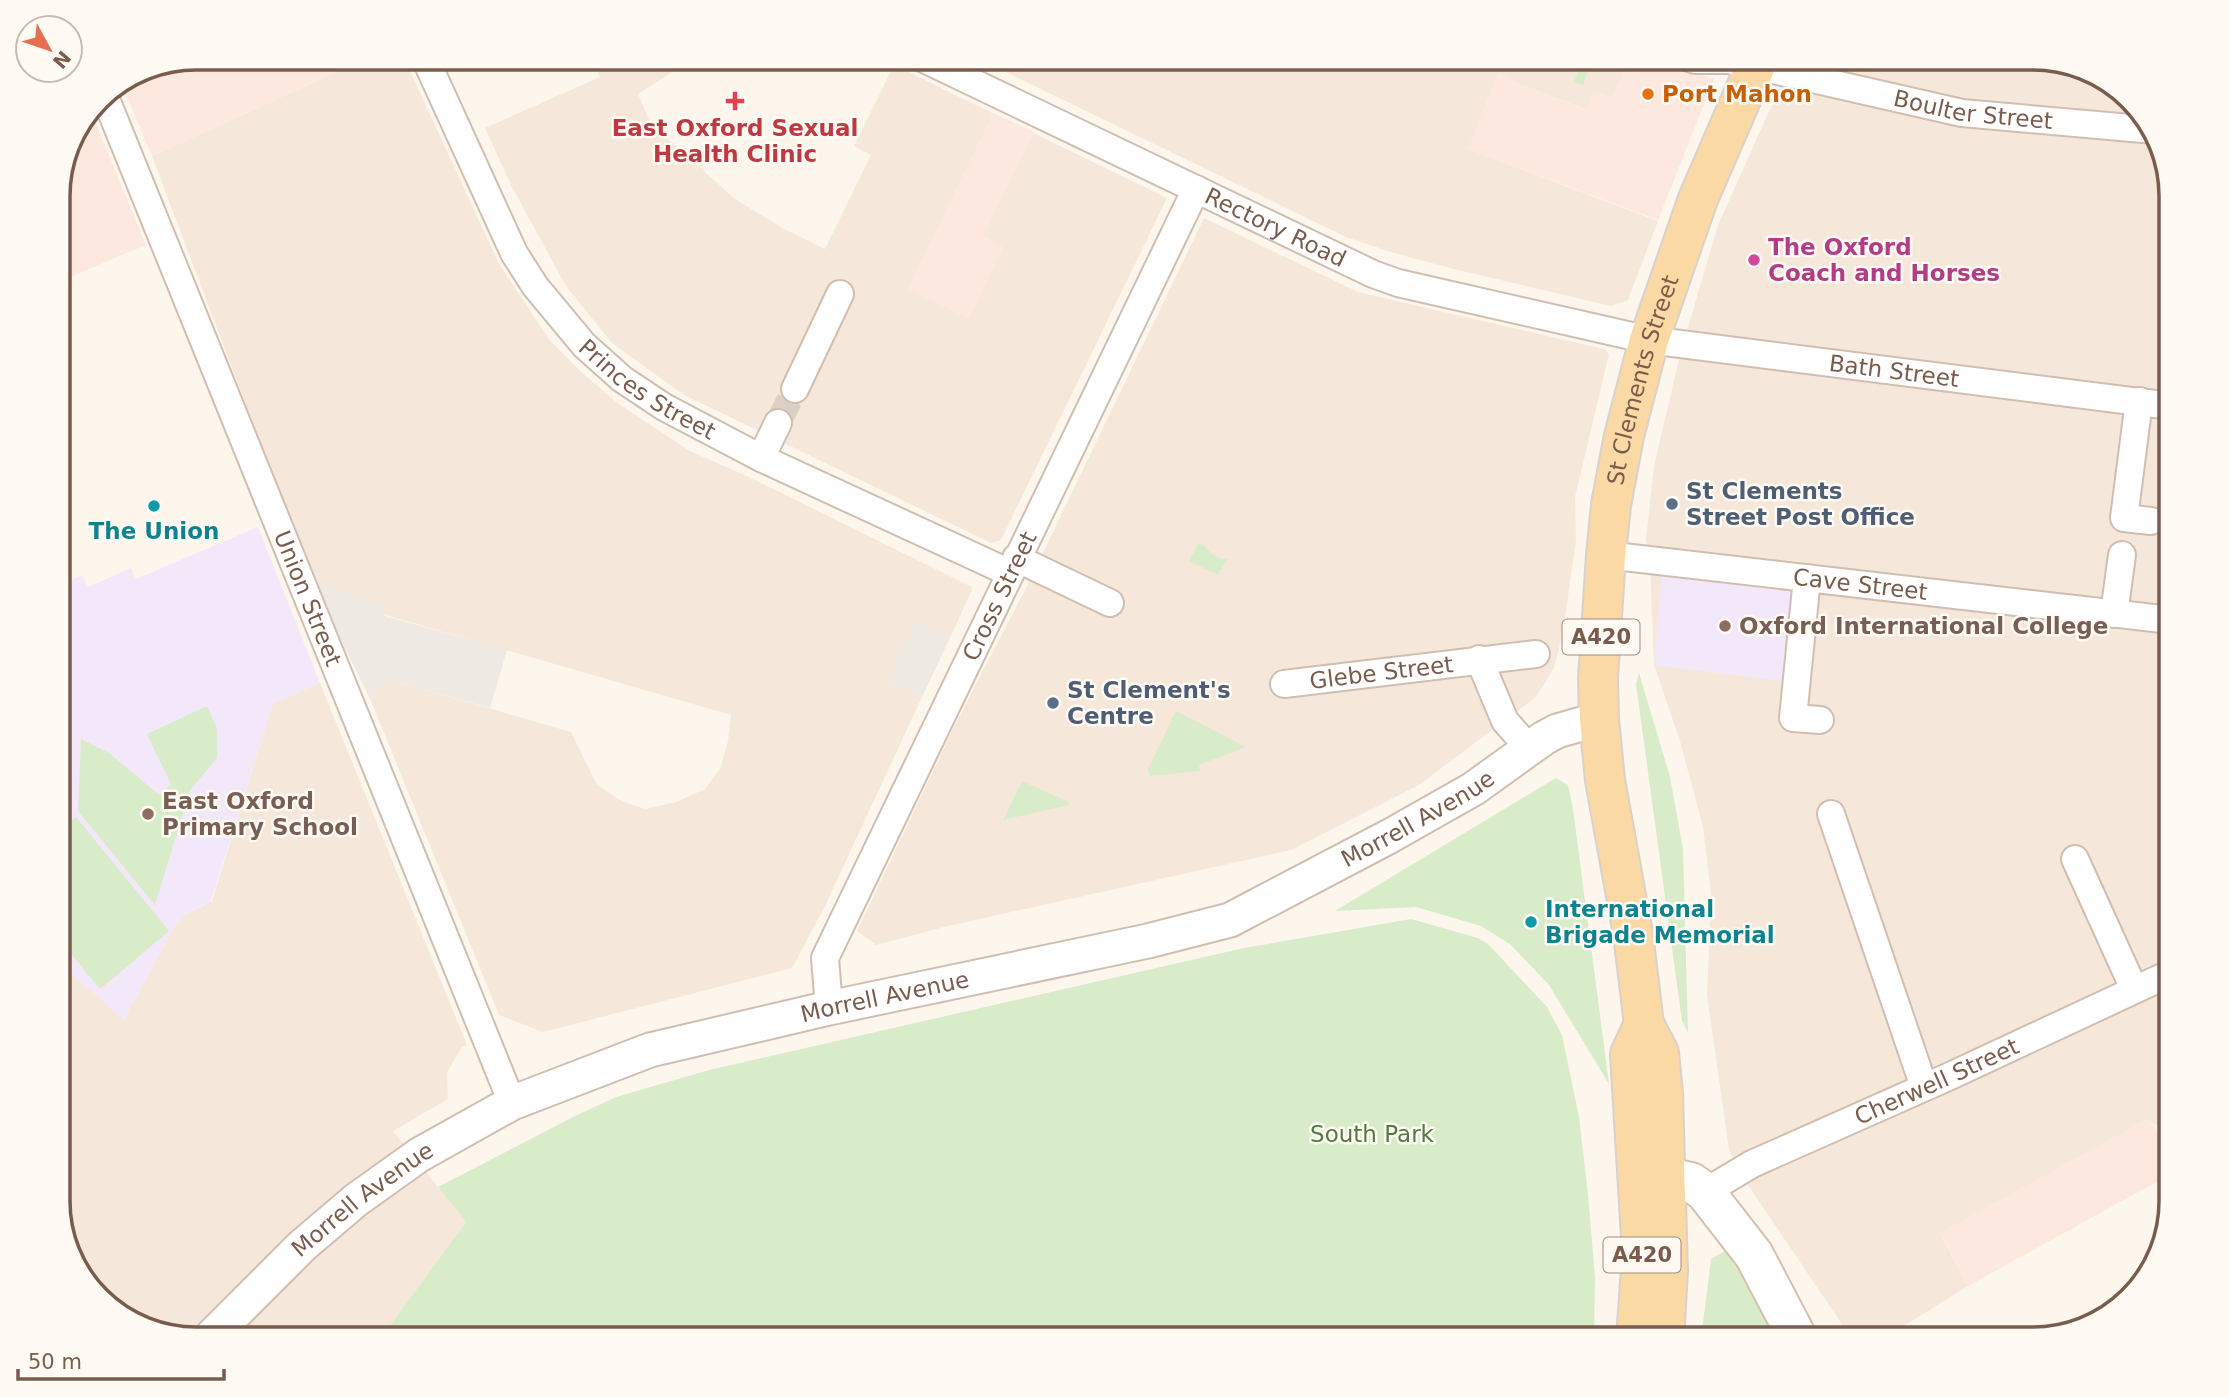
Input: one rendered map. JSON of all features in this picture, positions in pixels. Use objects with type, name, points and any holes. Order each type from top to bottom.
[{"type":"main road","name":"St Clements Street","points":[[1599,719],[1598,678],[1606,555],[1611,505],[1624,436],[1649,340],[1698,199],[1754,70]]},
{"type":"main road","name":"A420","points":[[1599,719],[1605,780],[1633,934],[1644,1024],[1659,1053],[1664,1096],[1642,1254],[1637,1327]]},
{"type":"main road","name":"A420","points":[[1653,1173],[1668,1271],[1665,1327]]},
{"type":"main road","points":[[1653,1173],[1691,1182],[1705,1192],[1754,1255],[1792,1327]]},
{"type":"street","name":"Princes Street","points":[[430,70],[514,253],[535,286],[576,335],[622,379],[664,407],[761,458],[1013,566],[1110,603]]},
{"type":"street","name":"Rectory Road","points":[[947,70],[1373,274],[1398,283],[1649,340]]},
{"type":"street","name":"Boulter Street","points":[[1789,70],[1962,113],[2140,129]]},
{"type":"street","name":"Union Street","points":[[109,105],[512,1103]]},
{"type":"street","name":"Cross Street","points":[[829,1008],[825,958],[1196,189]]},
{"type":"street","points":[[795,389],[841,294]]},
{"type":"street","name":"Bath Street","points":[[1649,340],[2159,404]]},
{"type":"street","points":[[2139,401],[2124,518],[2151,521]]},
{"type":"street","points":[[761,458],[778,423]]},
{"type":"street","name":"Cave Street","points":[[1606,555],[2159,619]]},
{"type":"street","points":[[2114,614],[2122,555]]},
{"type":"street","points":[[1807,578],[1793,718],[1820,720]]},
{"type":"street","name":"Glebe Street","points":[[1284,684],[1536,654]]},
{"type":"street","name":"Glebe Street","points":[[1479,659],[1505,721],[1529,748]]},
{"type":"street","name":"Morrell Avenue","points":[[221,1327],[302,1246],[356,1200],[419,1155],[512,1103],[650,1050],[829,1008],[1148,941],[1230,920],[1473,789],[1557,731],[1599,719]]},
{"type":"street","points":[[1831,814],[1924,1087]]},
{"type":"street","points":[[2075,859],[2134,989]]},
{"type":"street","name":"Cherwell Street","points":[[1705,1192],[1752,1164],[2159,978]]},
{"type":"shaded area","points":[[196,70],[341,70],[152,156],[125,92],[148,80],[171,72]]},
{"type":"shaded area","points":[[341,70],[410,70],[499,264],[548,338],[579,370],[616,402],[690,451],[749,477],[972,587],[950,638],[915,622],[887,680],[922,697],[824,908],[792,968],[543,1032],[499,1015],[371,701],[376,688],[385,682],[395,681],[571,732],[597,785],[622,801],[645,809],[676,802],[705,789],[720,769],[728,741],[731,715],[385,615],[381,606],[312,580],[152,156]]},
{"type":"shaded area","points":[[597,70],[675,70],[638,94],[651,124],[735,199],[784,229],[825,249],[871,155],[854,146],[892,70],[904,70],[1167,198],[1001,540],[991,543],[684,395],[612,343],[566,286],[512,187],[485,128],[600,77]]},
{"type":"shaded area","points":[[1002,70],[1632,70],[1613,120],[1522,85],[1468,149],[1658,221],[1628,300],[1611,306],[1454,269],[1346,237]]},
{"type":"shaded area","points":[[1624,70],[1691,70],[1714,79],[1658,220],[1468,149],[1498,72],[1522,85],[1586,110],[1593,91],[1612,98]]},
{"type":"shaded area","points":[[1788,70],[2033,70],[2066,74],[2103,91],[2128,113],[2146,140],[2157,171],[2159,1127],[2146,1120],[1940,1234],[1968,1286],[1902,1327],[1844,1327],[1748,1185],[1729,1150],[1707,995],[1711,894],[1703,827],[1680,741],[1654,665],[1650,567],[1646,540],[1654,466],[1681,351],[1718,225]]},
{"type":"shaded area","points":[[993,113],[1034,132],[983,236],[1003,247],[969,319],[908,289]]},
{"type":"shaded area","points":[[95,121],[146,245],[70,277],[72,171],[83,140]]},
{"type":"shaded area","points":[[1204,218],[1358,292],[1604,349],[1609,354],[1575,497],[1576,540],[1563,632],[1554,668],[1536,697],[1419,785],[1291,850],[944,927],[876,945],[857,931]]},
{"type":"shaded area","name":"East Oxford Primary School","points":[[258,527],[320,683],[273,704],[211,901],[184,915],[174,927],[124,1020],[70,973],[70,580],[82,575],[88,587],[131,568],[136,579]]},
{"type":"shaded area","name":"Oxford International College","points":[[1662,573],[1798,588],[1783,681],[1654,665]]},
{"type":"shaded area","points":[[312,580],[382,606],[385,616],[507,650],[490,708],[395,681],[385,682],[376,688],[371,701]]},
{"type":"shaded area","points":[[915,622],[950,638],[922,697],[887,680]]},
{"type":"shaded area","points":[[320,683],[467,1045],[461,1048],[447,1073],[448,1099],[393,1131],[466,1222],[389,1327],[196,1327],[163,1323],[119,1301],[96,1278],[80,1249],[71,1218],[70,972],[124,1019],[174,927],[184,915],[212,901],[273,703]]},
{"type":"shaded area","points":[[2146,1120],[2154,1125],[2159,1134],[2159,1181],[1968,1286],[1940,1233]]},
{"type":"green space","points":[[1578,70],[1588,70],[1583,85],[1574,82]]},
{"type":"green space","points":[[1198,544],[1204,545],[1216,557],[1227,559],[1218,575],[1189,561]]},
{"type":"green space","points":[[1639,673],[1670,777],[1683,849],[1688,1033],[1682,1021],[1636,684]]},
{"type":"green space","points":[[207,706],[217,728],[217,758],[190,790],[155,905],[78,811],[81,739],[109,753],[159,795],[171,784],[147,734]]},
{"type":"green space","points":[[1176,711],[1246,747],[1199,765],[1200,771],[1150,776],[1148,769]]},
{"type":"green space","points":[[1556,778],[1568,785],[1573,809],[1609,1084],[1549,985],[1511,945],[1481,926],[1416,907],[1335,911]]},
{"type":"green space","points":[[1022,781],[1069,802],[1069,805],[1003,820]]},
{"type":"green space","points":[[76,817],[169,931],[100,989],[70,953],[70,822]]},
{"type":"green space","name":"South Park","points":[[1411,919],[1478,938],[1488,944],[1547,1007],[1562,1035],[1579,1117],[1595,1278],[1594,1327],[389,1327],[466,1222],[438,1187],[616,1097],[709,1070],[1244,948]]},
{"type":"green space","points":[[1728,1249],[1763,1303],[1775,1327],[1702,1327],[1711,1259]]},
{"type":"tunnel","points":[[778,423],[795,389]]},
{"type":"place","name":"Port Mahon","points":[[1648,94]]},
{"type":"place","name":"East Oxford Sexual Health Clinic","points":[[735,101]]},
{"type":"place","name":"The Oxford Coach and Horses","points":[[1754,260]]},
{"type":"place","name":"St Clements Street Post Office","points":[[1672,504]]},
{"type":"place","name":"The Union","points":[[154,506]]},
{"type":"place","name":"Oxford International College","points":[[1725,626]]},
{"type":"place","name":"St Clement's Centre","points":[[1053,703]]},
{"type":"place","name":"East Oxford Primary School","points":[[148,814]]},
{"type":"place","name":"International Brigade Memorial","points":[[1531,922]]}]
